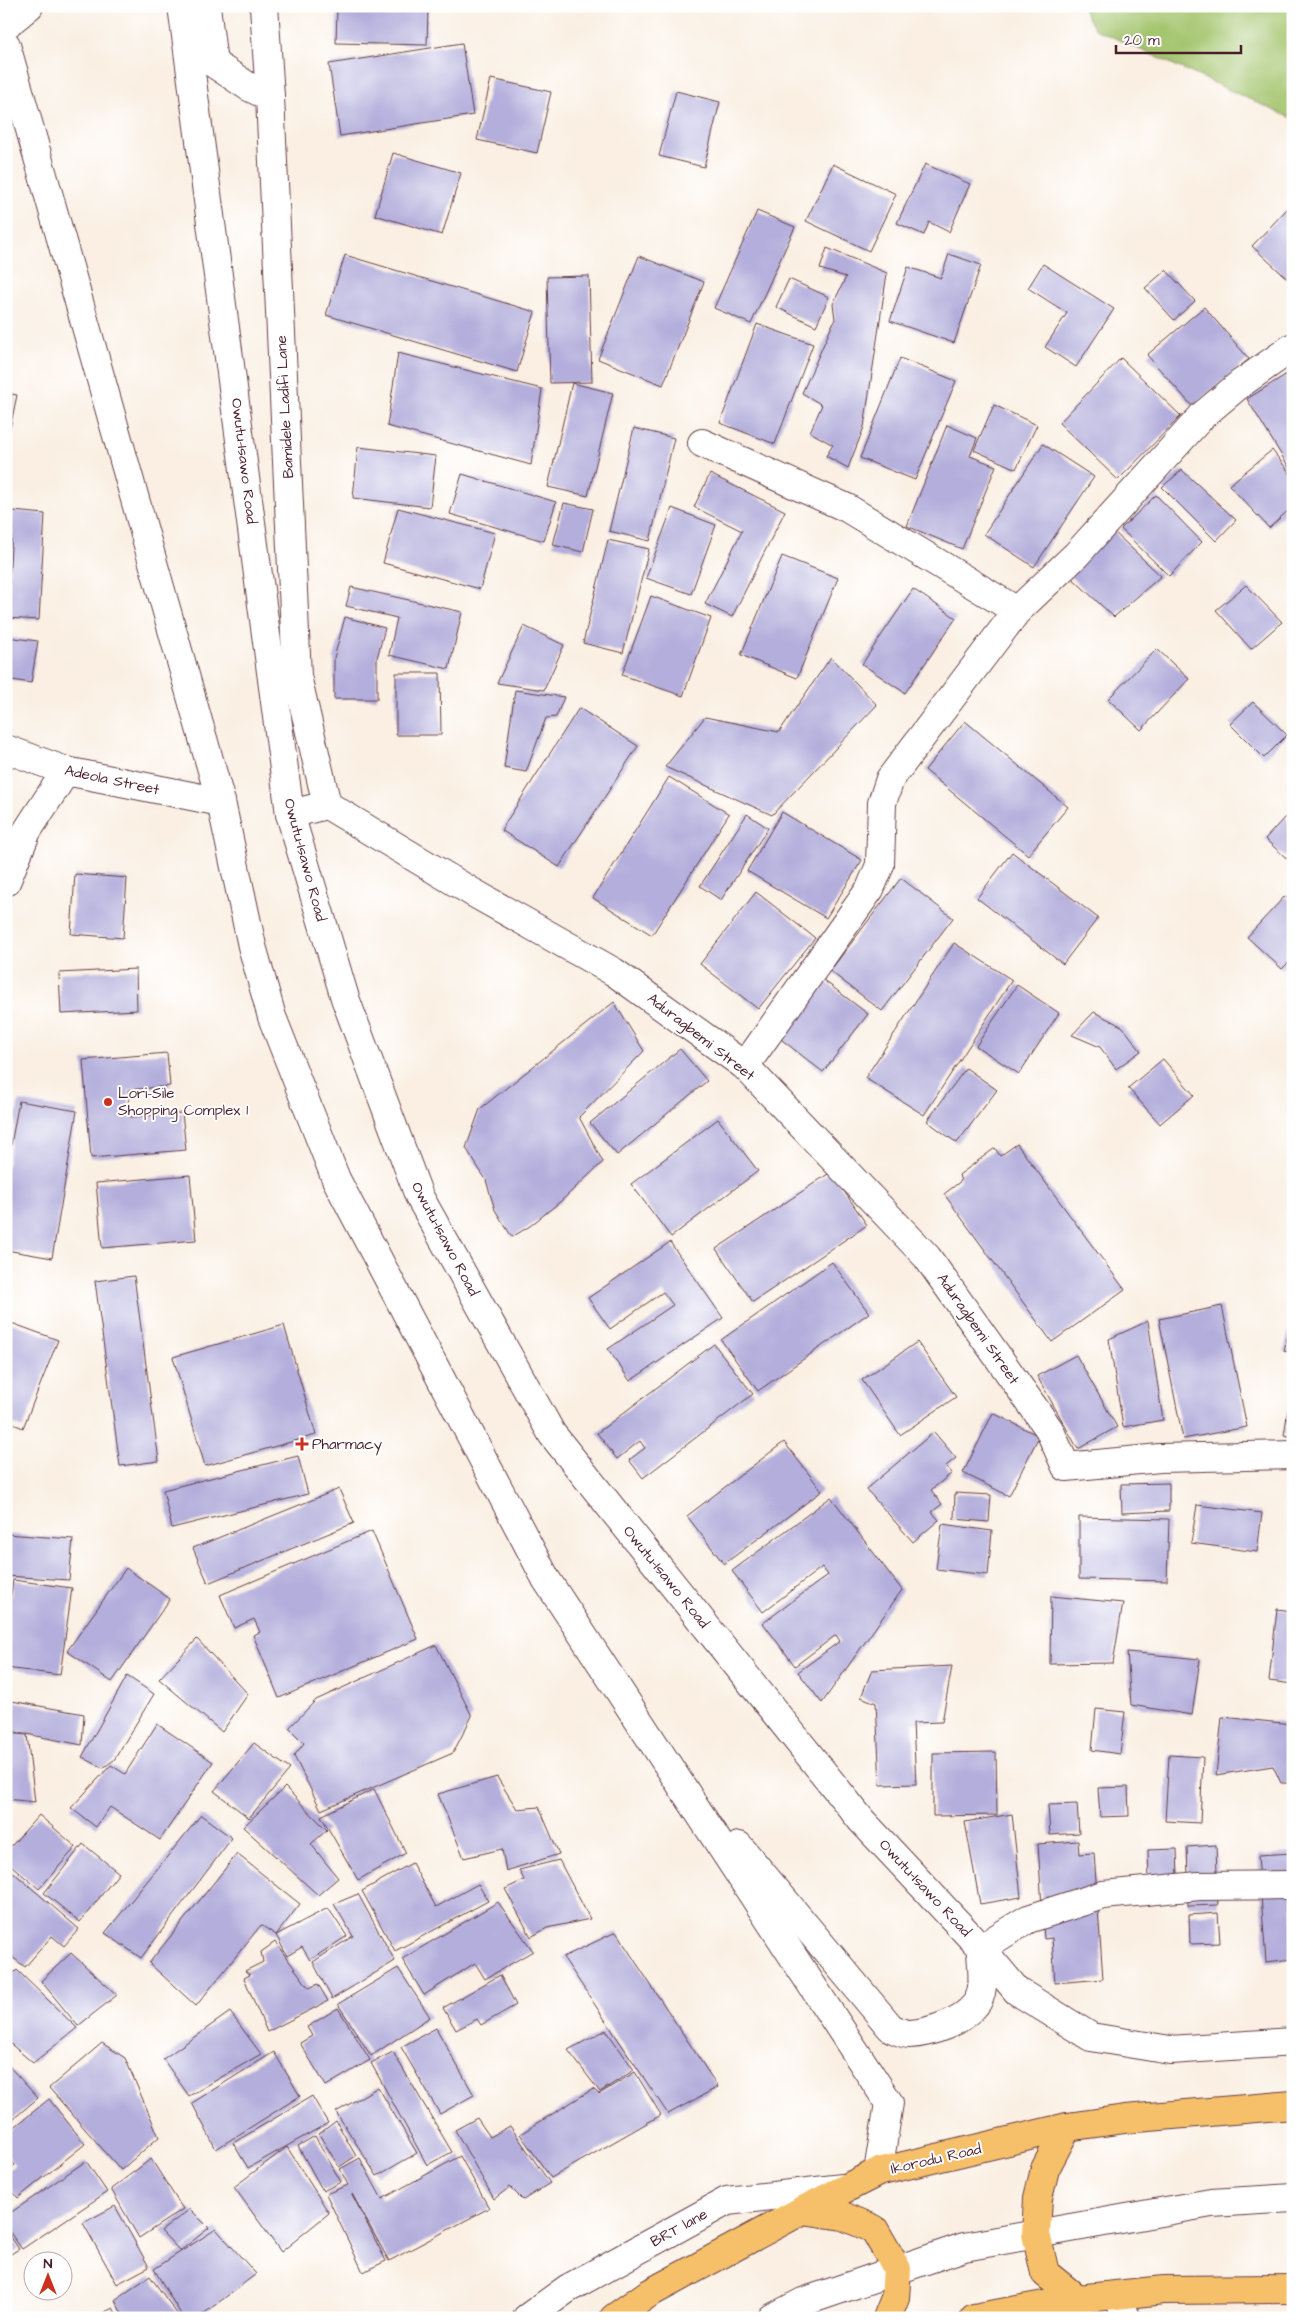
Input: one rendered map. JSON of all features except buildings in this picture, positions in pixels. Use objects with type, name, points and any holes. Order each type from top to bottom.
[{"type":"highway","name":"Ikorodu Road","points":[[614,2318],[648,2294],[803,2210],[878,2172],[1067,2128],[1125,2119],[1293,2106]]},
{"type":"highway","points":[[1067,2128],[1046,2169],[1038,2198],[1036,2234],[1046,2273],[1077,2299]]},
{"type":"highway","points":[[803,2210],[843,2216],[874,2229],[898,2269],[895,2298],[887,2318]]},
{"type":"highway","points":[[974,2318],[1077,2299],[1122,2306],[1164,2290],[1293,2290]]},
{"type":"street","points":[[6,25],[29,6]]},
{"type":"street","name":"Owutu-Isawo Road","points":[[182,6],[290,814],[345,998],[419,1196],[552,1434],[862,1821],[981,1948],[1017,1991],[1091,2037],[1170,2050],[1293,2042]]},
{"type":"street","points":[[206,6],[213,63],[249,87],[270,97]]},
{"type":"street","name":"Bamidele Ladifi Lane","points":[[264,6],[270,97],[297,676],[327,805]]},
{"type":"street","points":[[6,45],[221,802],[252,946],[272,1017],[336,1179],[546,1579],[889,2103],[878,2172]]},
{"type":"street","points":[[745,1066],[870,889],[880,865],[882,803],[890,779],[1017,611],[1076,555],[1203,415],[1240,384],[1293,347]]},
{"type":"street","points":[[702,443],[846,508],[1017,611]]},
{"type":"street","name":"Adeola Street","points":[[6,749],[66,771],[221,802]]},
{"type":"street","points":[[6,882],[27,831],[66,771]]},
{"type":"street","points":[[290,814],[327,805]]},
{"type":"street","name":"Aduragbemi Street","points":[[327,805],[472,892],[614,972],[745,1066],[927,1257],[1049,1429],[1066,1467],[1160,1458],[1293,1455]]},
{"type":"street","points":[[655,1745],[891,2028],[907,2034],[928,2031],[951,2024],[976,2005],[982,1985],[981,1948],[1028,1919],[1103,1895],[1199,1886],[1293,1885]]},
{"type":"street","name":"BRT lane","points":[[527,2318],[567,2289],[727,2201],[847,2188]]},
{"type":"street","points":[[772,2318],[803,2302],[964,2247],[1211,2203],[1293,2198]]},
{"type":"green space","points":[[1081,6],[1293,6],[1293,119],[1095,29]]},
{"type":"place","name":"Lori-Sile Shopping Complex 1","points":[[108,1102]]},
{"type":"place","name":"Pharmacy","points":[[302,1444]]}]
